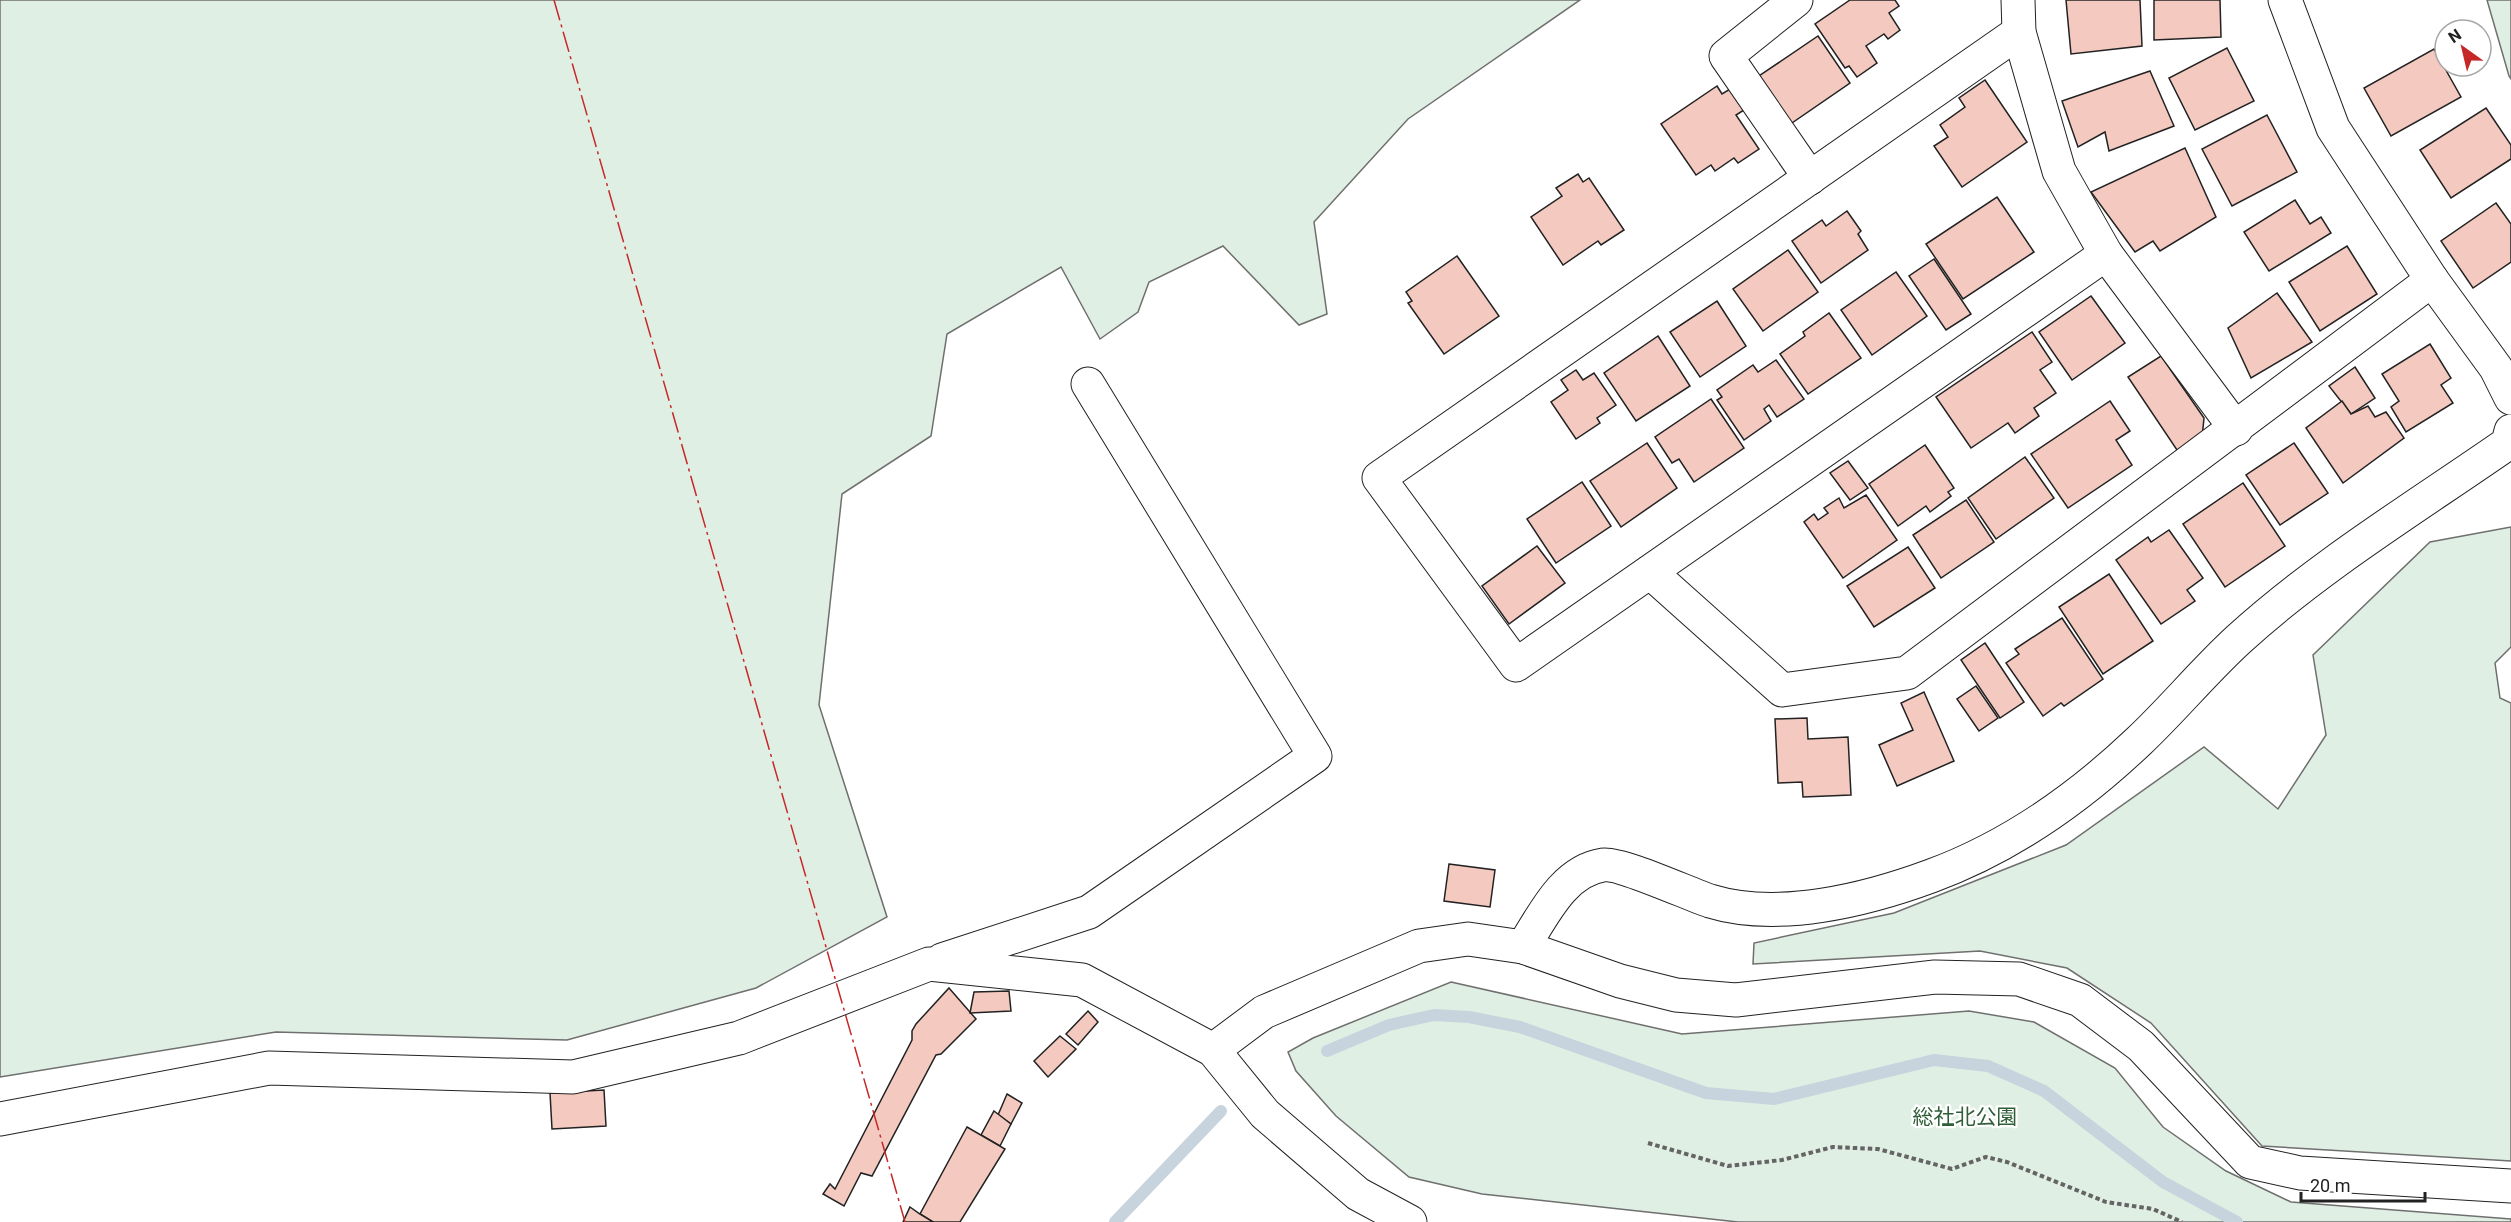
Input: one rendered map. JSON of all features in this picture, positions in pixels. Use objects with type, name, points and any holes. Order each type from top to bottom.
[{"type":"street","points":[[1796,0],[1726,56],[1810,178]]},
{"type":"street","points":[[2018,0],[2019,32],[2059,171],[2106,254],[2235,429]]},
{"type":"street","points":[[2285,0],[2333,128],[2432,280],[2496,368],[2511,398]]},
{"type":"street","points":[[2019,32],[1379,478],[1516,665],[2106,254]]},
{"type":"street","points":[[1650,573],[1782,690],[1907,674],[2432,280]]},
{"type":"street","points":[[0,1119],[269,1068],[573,1077],[739,1038],[929,964],[1089,912],[1315,756],[1088,384]]},
{"type":"street","points":[[1523,947],[1550,905],[1575,875],[1605,864],[1713,902],[1769,910],[1844,903],[1932,875],[2026,832],[2085,790],[2140,740],[2239,639],[2313,579],[2508,443],[2511,431]]},
{"type":"street","points":[[1213,1050],[1264,1012],[1419,946],[1468,939],[1523,947],[1631,984],[1676,995],[1736,1000],[1935,977],[2019,980],[2080,1000],[2141,1046],[2250,1162],[2300,1173],[2511,1186]]},
{"type":"street","points":[[929,964],[1082,980],[1213,1050],[1265,1114],[1358,1194],[1410,1222]]},
{"type":"path","points":[[1648,1143],[1728,1166],[1782,1160],[1833,1148],[1878,1149],[1952,1169],[1986,1157],[2007,1162],[2106,1202],[2153,1209],[2182,1222]]},
{"type":"green space","points":[[0,0],[1580,0],[1408,119],[1314,222],[1327,314],[1299,325],[1223,246],[1149,282],[1138,312],[1100,339],[1061,267],[947,334],[931,436],[842,494],[819,705],[887,917],[756,988],[567,1040],[276,1032],[0,1077]]},
{"type":"green space","points":[[2487,0],[2511,0],[2511,79],[2509,76]]},
{"type":"green space","points":[[2511,527],[2511,647],[2495,663],[2500,698],[2511,703],[2511,1161],[2262,1146],[2151,1023],[2067,968],[1980,951],[1753,964],[1754,943],[1894,913],[2066,845],[2204,747],[2278,809],[2326,735],[2313,655],[2430,542]]},
{"type":"green space","name":"総社北公園","points":[[1451,982],[1682,1034],[1969,1011],[2034,1022],[2115,1068],[2163,1127],[2226,1171],[2291,1202],[2511,1219],[2511,1222],[1738,1222],[1482,1194],[1409,1177],[1336,1116],[1296,1071],[1288,1052],[1313,1038]]},
{"type":"building","points":[[1850,0],[1895,0],[1899,6],[1889,13],[1900,30],[1888,39],[1884,34],[1866,46],[1877,63],[1857,77],[1849,66],[1845,68],[1815,24]]},
{"type":"building","points":[[2066,0],[2140,0],[2142,46],[2071,54]]},
{"type":"building","points":[[2154,0],[2220,0],[2221,37],[2154,40]]},
{"type":"building","points":[[1818,36],[1850,83],[1789,125],[1756,78]]},
{"type":"building","points":[[2227,48],[2254,101],[2195,130],[2169,78]]},
{"type":"building","points":[[2433,50],[2433,78],[2450,78],[2461,97],[2391,136],[2364,88]]},
{"type":"building","points":[[2150,71],[2174,126],[2109,151],[2105,132],[2078,147],[2062,101]]},
{"type":"building","points":[[1985,80],[2027,142],[1962,187],[1934,146],[1948,137],[1940,125],[1965,107],[1959,98]]},
{"type":"building","points":[[1717,86],[1722,94],[1730,89],[1744,110],[1736,115],[1759,149],[1738,163],[1734,158],[1715,171],[1711,165],[1696,175],[1661,124]]},
{"type":"building","points":[[2486,108],[2511,145],[2511,159],[2451,198],[2420,150]]},
{"type":"building","points":[[2267,115],[2297,172],[2232,206],[2202,149]]},
{"type":"building","points":[[2185,148],[2216,217],[2160,251],[2153,241],[2135,252],[2091,192]]},
{"type":"building","points":[[1578,174],[1583,182],[1589,178],[1624,230],[1601,245],[1598,241],[1563,265],[1531,217],[1562,196],[1556,188]]},
{"type":"building","points":[[1997,197],[2034,252],[1963,299],[1926,244]]},
{"type":"building","points":[[2295,200],[2310,224],[2321,217],[2331,233],[2269,271],[2244,232]]},
{"type":"building","points":[[2496,203],[2511,224],[2511,262],[2473,288],[2441,241]]},
{"type":"building","points":[[1847,211],[1861,231],[1858,234],[1868,250],[1821,283],[1792,241],[1822,220],[1826,226]]},
{"type":"building","points":[[2347,246],[2377,294],[2320,331],[2289,282]]},
{"type":"building","points":[[1788,250],[1818,292],[1763,331],[1733,289]]},
{"type":"building","points":[[1457,256],[1499,316],[1444,354],[1408,303],[1412,301],[1406,292]]},
{"type":"building","points":[[1934,259],[1971,314],[1946,330],[1909,276]]},
{"type":"building","points":[[1896,272],[1927,316],[1872,355],[1841,310]]},
{"type":"building","points":[[2277,293],[2312,342],[2251,378],[2228,328]]},
{"type":"building","points":[[2091,296],[2125,343],[2072,380],[2039,332]]},
{"type":"building","points":[[1717,301],[1746,346],[1700,377],[1670,332]]},
{"type":"building","points":[[1829,313],[1861,358],[1808,394],[1780,354],[1805,336],[1803,332]]},
{"type":"building","points":[[2032,332],[2052,362],[2040,370],[2056,393],[2034,408],[2039,416],[2015,433],[2008,423],[1971,448],[1936,397]]},
{"type":"building","points":[[1658,336],[1690,386],[1636,421],[1604,373]]},
{"type":"building","points":[[2430,344],[2451,378],[2441,385],[2453,403],[2406,432],[2391,407],[2399,401],[2382,374]]},
{"type":"building","points":[[2161,356],[2204,418],[2202,438],[2179,453],[2128,377]]},
{"type":"building","points":[[1776,360],[1804,399],[1777,417],[1769,405],[1764,409],[1771,421],[1744,440],[1717,400],[1722,397],[1717,390],[1753,365],[1758,372]]},
{"type":"building","points":[[2355,367],[2375,398],[2351,414],[2329,386]]},
{"type":"building","points":[[1576,370],[1583,380],[1594,373],[1616,405],[1597,418],[1600,423],[1576,439],[1551,402],[1568,390],[1561,380]]},
{"type":"building","points":[[1711,399],[1744,448],[1694,482],[1679,459],[1672,463],[1655,437]]},
{"type":"building","points":[[2110,401],[2130,431],[2116,440],[2132,465],[2068,508],[2031,454]]},
{"type":"building","points":[[2342,401],[2351,414],[2368,406],[2375,417],[2386,412],[2404,438],[2343,483],[2306,428]]},
{"type":"building","points":[[1647,443],[1677,488],[1621,527],[1590,481]]},
{"type":"building","points":[[2294,443],[2328,493],[2280,525],[2246,475]]},
{"type":"building","points":[[1925,445],[1954,488],[1948,492],[1951,496],[1930,512],[1926,506],[1898,526],[1869,484]]},
{"type":"building","points":[[2025,457],[2054,498],[1996,539],[1968,498]]},
{"type":"building","points":[[1848,461],[1868,488],[1850,500],[1830,473]]},
{"type":"building","points":[[1582,482],[1611,526],[1556,563],[1527,519]]},
{"type":"building","points":[[2243,483],[2285,546],[2225,587],[2183,524]]},
{"type":"building","points":[[1866,495],[1897,540],[1843,578],[1804,522],[1814,514],[1818,520],[1828,513],[1824,508],[1839,498],[1844,508]]},
{"type":"building","points":[[1966,500],[1994,542],[1941,578],[1913,535]]},
{"type":"building","points":[[2169,530],[2203,578],[2187,590],[2195,601],[2161,624],[2116,560],[2148,537],[2151,542]]},
{"type":"building","points":[[1537,546],[1565,583],[1509,624],[1482,586]]},
{"type":"building","points":[[1908,547],[1935,588],[1874,627],[1847,586]]},
{"type":"building","points":[[2109,574],[2153,641],[2103,674],[2059,607]]},
{"type":"building","points":[[2062,618],[2103,679],[2064,706],[2061,703],[2043,716],[2006,663],[2019,654],[2015,649]]},
{"type":"building","points":[[1985,643],[2024,702],[2000,718],[1961,660]]},
{"type":"building","points":[[1976,686],[1998,718],[1979,731],[1957,699]]},
{"type":"building","points":[[1924,692],[1954,761],[1897,786],[1879,745],[1913,730],[1901,703]]},
{"type":"building","points":[[1807,718],[1808,739],[1848,737],[1851,795],[1803,797],[1802,782],[1778,783],[1775,719]]},
{"type":"building","points":[[1449,864],[1495,870],[1490,907],[1444,901]]},
{"type":"building","points":[[949,988],[976,1019],[941,1054],[936,1055],[872,1176],[861,1173],[844,1206],[823,1194],[830,1184],[835,1189],[912,1040],[912,1031],[916,1024]]},
{"type":"building","points":[[1009,991],[1011,1011],[970,1013],[974,992]]},
{"type":"building","points":[[1088,1011],[1098,1022],[1078,1045],[1066,1034]]},
{"type":"building","points":[[1060,1036],[1076,1049],[1048,1077],[1034,1061]]},
{"type":"building","points":[[604,1090],[606,1126],[552,1129],[550,1093]]},
{"type":"building","points":[[1007,1094],[1022,1103],[1011,1124],[998,1115]]},
{"type":"building","points":[[994,1111],[1011,1124],[1000,1146],[981,1135]]},
{"type":"building","points":[[967,1127],[1005,1149],[960,1222],[933,1222],[920,1214]]},
{"type":"building","points":[[910,1207],[920,1214],[933,1222],[903,1222]]},
{"type":"waterway","points":[[1327,1051],[1389,1025],[1434,1015],[1469,1017],[1520,1027],[1706,1093],[1774,1099],[1934,1060],[1988,1066],[2044,1091],[2163,1182],[2237,1222]]},
{"type":"waterway","points":[[1115,1222],[1221,1111]]},
{"type":"power","points":[[554,0],[905,1222]]}]
